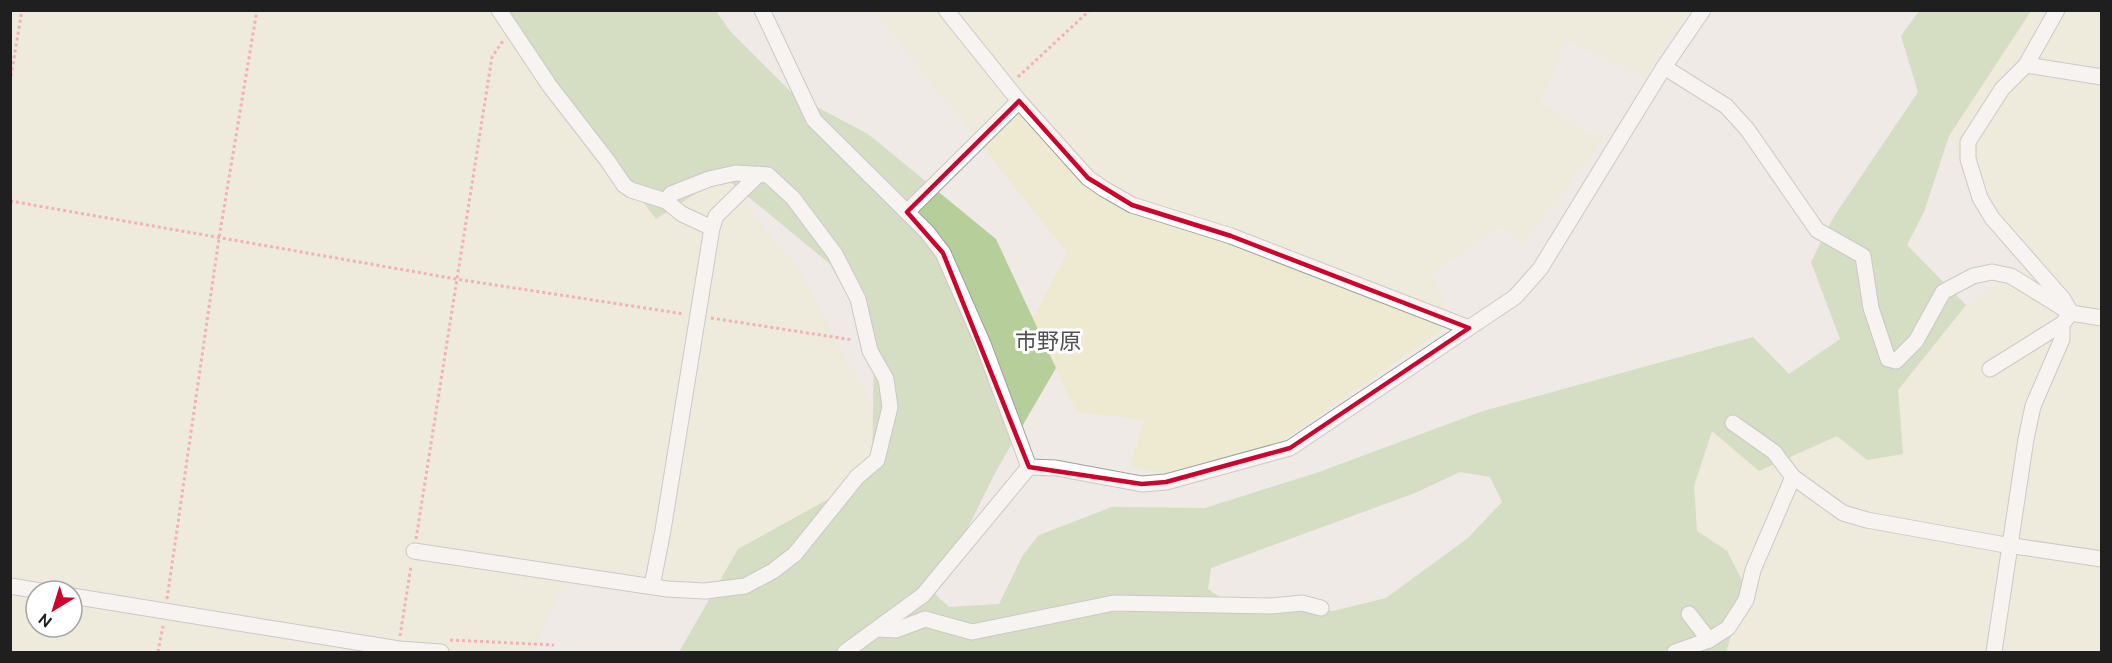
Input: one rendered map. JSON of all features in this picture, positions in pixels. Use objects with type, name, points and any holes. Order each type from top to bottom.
[{"type":"street","points":[[499,10],[510,30],[528,50],[549,86],[608,160],[624,185],[631,190],[666,201],[682,214],[712,228]]},
{"type":"street","points":[[762,10],[814,120],[907,212],[943,253],[983,344],[1029,467]]},
{"type":"street","points":[[946,10],[1008,87],[1088,178],[1132,205],[1232,236],[1468,328]]},
{"type":"street","points":[[1029,467],[1056,468],[1142,484],[1166,482],[1290,448],[1515,297],[1540,269],[1664,67],[1703,10]]},
{"type":"street","points":[[1994,652],[2033,406],[2062,339],[2066,319],[2063,299],[1992,218],[1980,198],[1968,159],[1968,142],[2002,89],[2026,65],[2056,10]]},
{"type":"street","points":[[2026,65],[2102,77]]},
{"type":"street","points":[[1664,67],[1726,106],[1747,129],[1817,230],[1863,256],[1871,308],[1888,359],[1896,361],[1916,341],[1943,292],[1973,276],[1992,272],[2011,276],[2066,319]]},
{"type":"street","points":[[907,212],[1019,100]]},
{"type":"street","points":[[414,551],[652,586],[705,591],[745,586],[773,571],[795,554],[857,477],[877,460],[883,444],[890,407],[886,379],[870,351],[858,299],[835,254],[793,198],[768,175],[736,172],[709,179],[671,194],[666,201]]},
{"type":"street","points":[[652,586],[712,228],[716,216],[759,174]]},
{"type":"street","points":[[1990,369],[2066,319],[2102,318]]},
{"type":"street","points":[[1733,423],[1774,452],[1793,477],[1843,513],[1867,520],[2000,544],[2011,543],[2102,559]]},
{"type":"street","points":[[848,652],[923,595],[1029,467]]},
{"type":"street","points":[[1675,652],[1709,640],[1728,628],[1746,600],[1753,570],[1793,477]]},
{"type":"street","points":[[84,598],[399,649],[444,646]]},
{"type":"street","points":[[879,629],[896,630],[925,619],[972,632],[1114,603],[1271,606],[1302,603],[1321,608]]},
{"type":"street","points":[[1689,614],[1709,640]]},
{"type":"path","points":[[10,82],[22,10]]},
{"type":"path","points":[[158,652],[219,238],[257,10]]},
{"type":"path","points":[[1008,87],[1090,10]]},
{"type":"path","points":[[399,649],[492,57],[510,30]]},
{"type":"path","points":[[10,201],[456,279],[855,340]]},
{"type":"path","points":[[444,646],[554,645]]},
{"type":"highlighted area","points":[[1019,101],[1088,178],[1132,205],[1231,236],[1469,328],[1290,448],[1166,482],[1142,484],[1029,467],[943,253],[907,212]]},
{"type":"shaded area","points":[[10,11],[504,11],[656,218],[723,176],[802,275],[872,406],[872,475],[721,600],[564,582],[533,652],[11,652]]},
{"type":"shaded area","points":[[874,11],[1690,11],[1644,77],[1566,41],[1540,103],[1602,141],[1522,244],[1501,226],[1432,273],[1453,323],[1279,443],[1160,474],[1130,466],[1144,420],[1076,412],[1033,318],[1067,253]]},
{"type":"shaded area","points":[[2031,11],[2101,11],[2101,652],[1726,652],[1746,588],[1727,551],[1697,532],[1694,486],[1712,431],[1759,471],[1837,436],[1867,460],[1903,454],[1898,390],[1966,305],[2026,264],[1949,136]]},
{"type":"green space","points":[[504,10],[716,11],[730,31],[794,95],[868,134],[996,239],[1056,368],[996,471],[935,594],[949,607],[999,604],[1023,555],[1039,535],[1112,507],[1205,508],[1319,472],[1483,411],[1753,337],[1789,374],[1840,339],[1811,262],[1833,218],[1918,92],[1901,36],[1919,11],[2031,11],[1949,136],[1924,212],[1907,245],[1966,305],[1898,390],[1903,454],[1867,460],[1837,436],[1759,471],[1712,431],[1694,486],[1697,531],[1727,551],[1746,588],[1726,652],[679,652],[738,549],[872,475],[874,345],[830,264],[723,176],[656,219],[502,15]],"holes":[[[1460,472],[1490,477],[1502,502],[1468,538],[1386,598],[1333,611],[1242,612],[1208,589],[1211,568],[1415,493]]]},
{"type":"district","name":"市野原","points":[[1048,340]]}]
